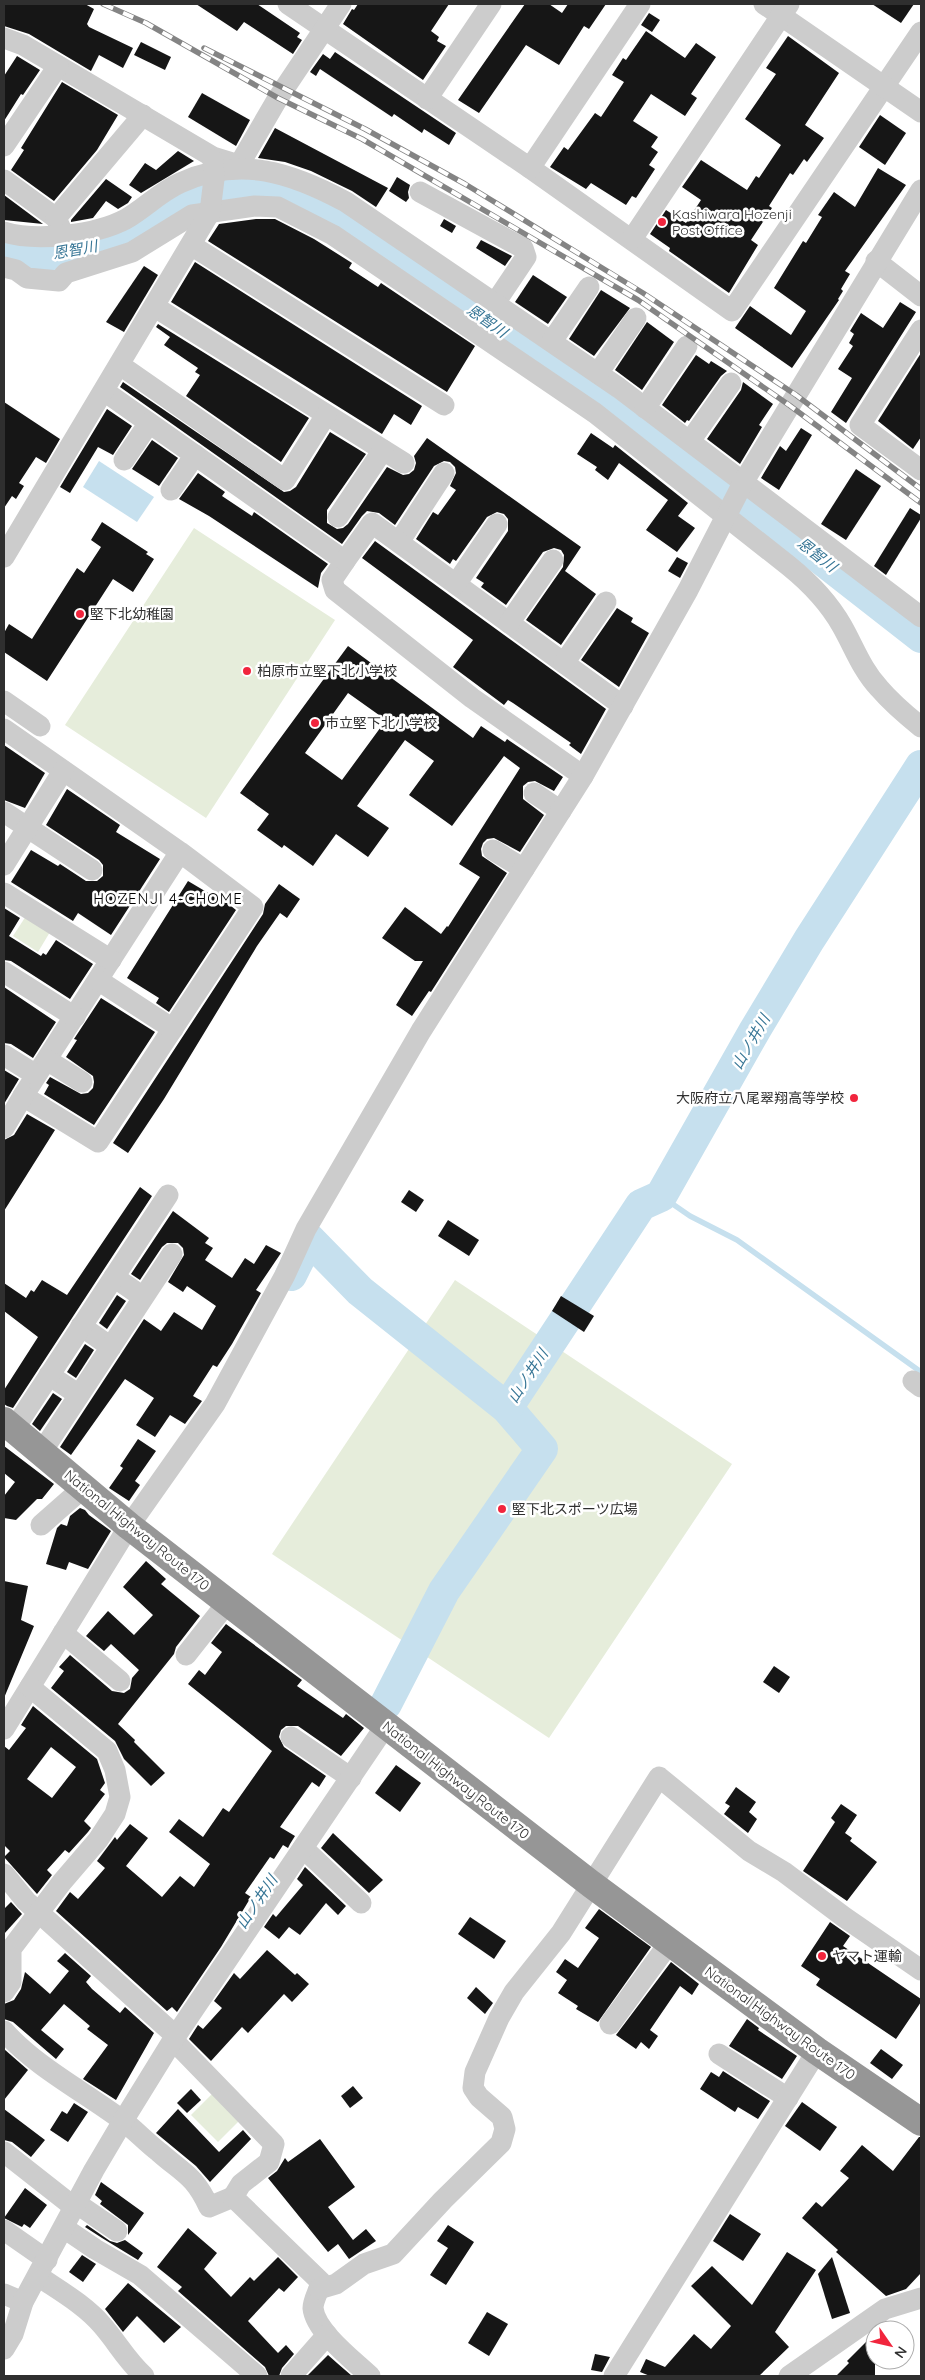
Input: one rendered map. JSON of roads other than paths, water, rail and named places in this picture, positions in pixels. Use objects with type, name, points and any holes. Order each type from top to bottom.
[{"type":"highway","name":"National Highway Route 170","points":[[9,1425],[129,1526],[591,1884],[817,2051],[921,2122]]},
{"type":"street","points":[[288,4],[530,168],[732,312],[921,32]]},
{"type":"street","points":[[247,167],[278,98],[341,4]]},
{"type":"street","points":[[427,99],[491,4]]},
{"type":"street","points":[[530,168],[640,4]]},
{"type":"street","points":[[764,4],[785,10],[883,87],[921,112]]},
{"type":"street","points":[[632,239],[785,10]]},
{"type":"street","points":[[4,38],[23,45],[143,116],[214,170]]},
{"type":"street","points":[[4,146],[58,66]]},
{"type":"street","points":[[60,227],[143,116]]},
{"type":"street","points":[[4,232],[38,237],[60,227],[126,219],[180,183],[214,170],[247,167],[284,174],[310,183],[346,202],[552,341],[690,441],[921,617]]},
{"type":"street","points":[[4,557],[210,212],[214,170]]},
{"type":"street","points":[[4,180],[60,227]]},
{"type":"street","points":[[4,1730],[129,1526],[215,1404],[285,1275],[306,1229],[421,1031],[583,776],[688,590],[743,483],[876,261],[921,190]]},
{"type":"street","points":[[420,192],[523,248],[526,257],[495,303]]},
{"type":"street","points":[[4,267],[16,270],[27,278],[59,281],[66,273],[132,252],[192,216],[255,206],[278,207],[333,235],[595,413],[729,513],[818,593],[842,626],[856,655],[878,688],[921,727]]},
{"type":"street","points":[[191,245],[444,405]]},
{"type":"street","points":[[876,261],[921,296]]},
{"type":"street","points":[[552,341],[589,287]]},
{"type":"street","points":[[155,307],[404,463]]},
{"type":"street","points":[[598,374],[636,318]]},
{"type":"street","points":[[920,465],[860,425],[921,330]]},
{"type":"street","points":[[645,408],[687,346]]},
{"type":"street","points":[[120,365],[285,480],[326,415]]},
{"type":"street","points":[[690,441],[731,383]]},
{"type":"street","points":[[104,391],[345,561]]},
{"type":"street","points":[[124,460],[149,423]]},
{"type":"street","points":[[338,517],[383,450]]},
{"type":"street","points":[[171,490],[195,455]]},
{"type":"street","points":[[399,542],[444,473]]},
{"type":"street","points":[[583,776],[472,698],[335,590],[332,580],[372,523],[622,706]]},
{"type":"street","points":[[456,584],[497,524]]},
{"type":"street","points":[[509,623],[552,560]]},
{"type":"street","points":[[564,663],[606,602]]},
{"type":"street","points":[[4,701],[40,726]]},
{"type":"street","points":[[4,729],[180,852],[253,907],[98,1142],[23,1096]]},
{"type":"street","points":[[4,865],[63,771]]},
{"type":"street","points":[[534,793],[561,811]]},
{"type":"street","points":[[4,812],[28,826],[92,870]]},
{"type":"street","points":[[493,850],[524,869]]},
{"type":"street","points":[[4,1128],[180,852]]},
{"type":"street","points":[[4,893],[111,960]]},
{"type":"street","points":[[4,972],[75,1017]]},
{"type":"street","points":[[98,980],[172,1029]]},
{"type":"street","points":[[4,1055],[82,1082]]},
{"type":"street","points":[[9,1425],[49,1374],[168,1195]]},
{"type":"street","points":[[41,1453],[172,1254]]},
{"type":"street","points":[[114,1277],[143,1297]]},
{"type":"street","points":[[82,1326],[111,1347]]},
{"type":"street","points":[[49,1374],[79,1396]]},
{"type":"street","points":[[41,1525],[83,1488]]},
{"type":"street","points":[[186,1655],[228,1602]]},
{"type":"street","points":[[63,1633],[120,1681]]},
{"type":"street","points":[[4,1992],[11,1982],[11,1948],[98,1840],[115,1814],[120,1796],[115,1770],[108,1751],[30,1687]]},
{"type":"street","points":[[4,2349],[24,2302],[75,2205],[174,2038],[386,1725]]},
{"type":"street","points":[[291,1736],[350,1778]]},
{"type":"street","points":[[319,2289],[336,2284],[364,2264],[393,2254],[443,2200],[501,2143],[506,2129],[502,2117],[479,2097],[473,2088],[475,2072],[499,2018],[514,1992],[561,1933],[659,1777],[749,1850],[784,1872],[844,1917],[921,1970]]},
{"type":"street","points":[[303,1848],[361,1903]]},
{"type":"street","points":[[4,1874],[26,1901],[174,2038],[274,2144],[269,2162],[241,2184],[232,2197],[209,2207],[200,2187],[191,2176],[168,2160],[124,2121],[18,2047],[4,2030]]},
{"type":"street","points":[[610,2024],[670,1942]]},
{"type":"street","points":[[614,2376],[817,2051]]},
{"type":"street","points":[[719,2054],[788,2098]]},
{"type":"street","points":[[4,2152],[75,2205],[117,2232]]},
{"type":"street","points":[[232,2197],[321,2282],[313,2306],[314,2316],[327,2335],[370,2376]]},
{"type":"street","points":[[64,2228],[95,2249],[140,2275],[257,2376]]},
{"type":"street","points":[[4,2230],[102,2324],[135,2369],[144,2376]]},
{"type":"street","points":[[4,2294],[24,2302]]},
{"type":"street","points":[[789,2376],[885,2309],[921,2298]]},
{"type":"street","points":[[291,2376],[327,2335]]},
{"type":"water","points":[[99,461],[154,497],[137,522],[83,487]]},
{"type":"waterway","name":"恩智川","points":[[4,250],[43,255],[89,250],[136,232],[176,204],[223,189],[257,185],[290,195],[330,216],[465,305],[742,497],[921,637]]},
{"type":"waterway","name":"山ノ井川","points":[[507,1408],[641,1205],[661,1196],[755,1030],[809,940],[921,766]]},
{"type":"waterway","points":[[661,1196],[690,1216],[737,1240],[921,1372]]},
{"type":"waterway","name":"山ノ井川","points":[[291,1275],[309,1239],[360,1291],[507,1408],[542,1449],[444,1591],[386,1704]]},
{"type":"railway","points":[[103,4],[146,23],[278,98],[362,139],[638,300],[789,405],[921,503]]},
{"type":"railway","points":[[204,48],[365,129],[465,184],[643,293],[796,395],[921,489]]},
{"type":"place","name":"Kashiwara Hozenji Post Office","points":[[662,222]]},
{"type":"place","name":"堅下北幼稚園","points":[[80,614]]},
{"type":"place","name":"柏原市立堅下北小学校","points":[[247,671]]},
{"type":"place","name":"市立堅下北小学校","points":[[315,723]]},
{"type":"place","name":"大阪府立八尾翠翔高等学校","points":[[854,1098]]},
{"type":"place","name":"堅下北スポーツ広場","points":[[502,1509]]},
{"type":"place","name":"ヤマト運輸","points":[[822,1956]]},
{"type":"district","name":"HOZENJI 4-CHOME","points":[[168,899]]}]
